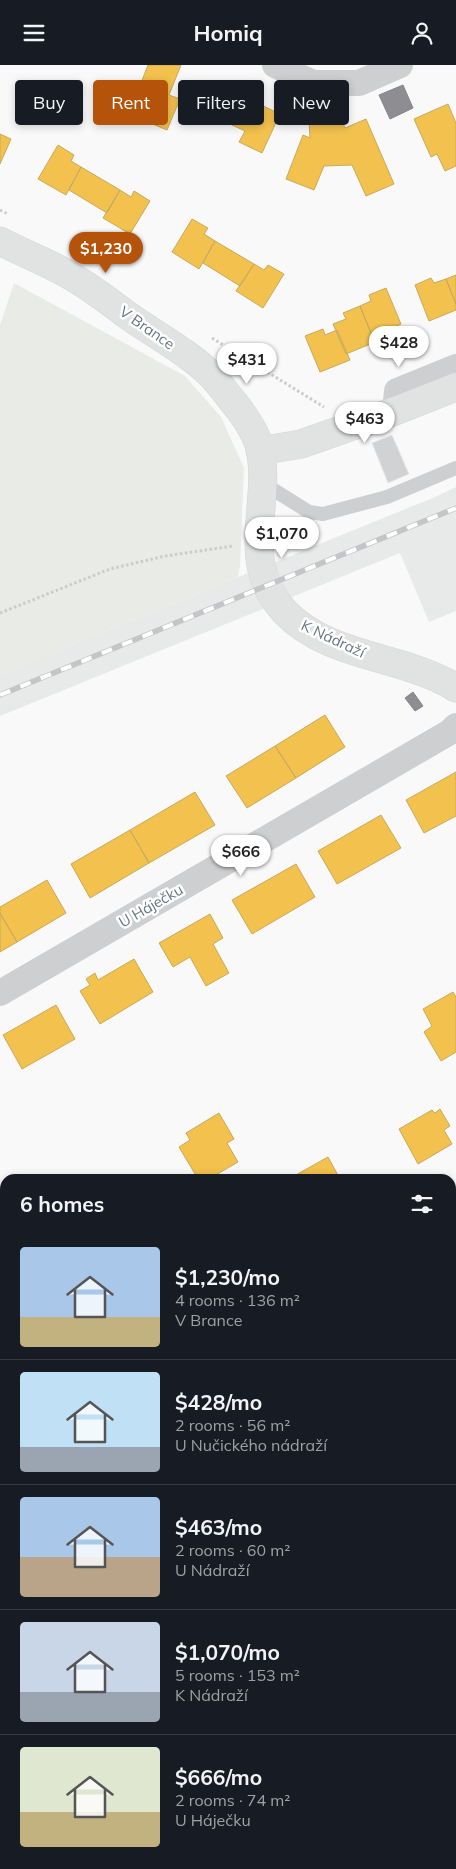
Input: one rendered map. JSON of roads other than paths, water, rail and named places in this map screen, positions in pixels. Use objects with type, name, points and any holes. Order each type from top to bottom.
[{"type":"main road","name":"V Brance","points":[[0,241],[70,276],[184,354],[212,376],[246,420],[257,439],[260,451]]},
{"type":"main road","points":[[260,451],[301,444],[456,387]]},
{"type":"main road","name":"K Nádraží","points":[[260,451],[262,466],[258,541],[260,561],[268,586],[280,606],[297,623],[350,650],[442,679],[456,689]]},
{"type":"street","points":[[275,65],[313,83],[358,83],[400,65]]},
{"type":"street","points":[[395,411],[397,391],[456,367]]},
{"type":"street","name":"U Háječku","points":[[0,993],[441,737],[456,726]]},
{"type":"lane","points":[[261,482],[309,512],[323,514],[387,497],[456,468]]},
{"type":"railway","points":[[0,695],[456,508]]}]
